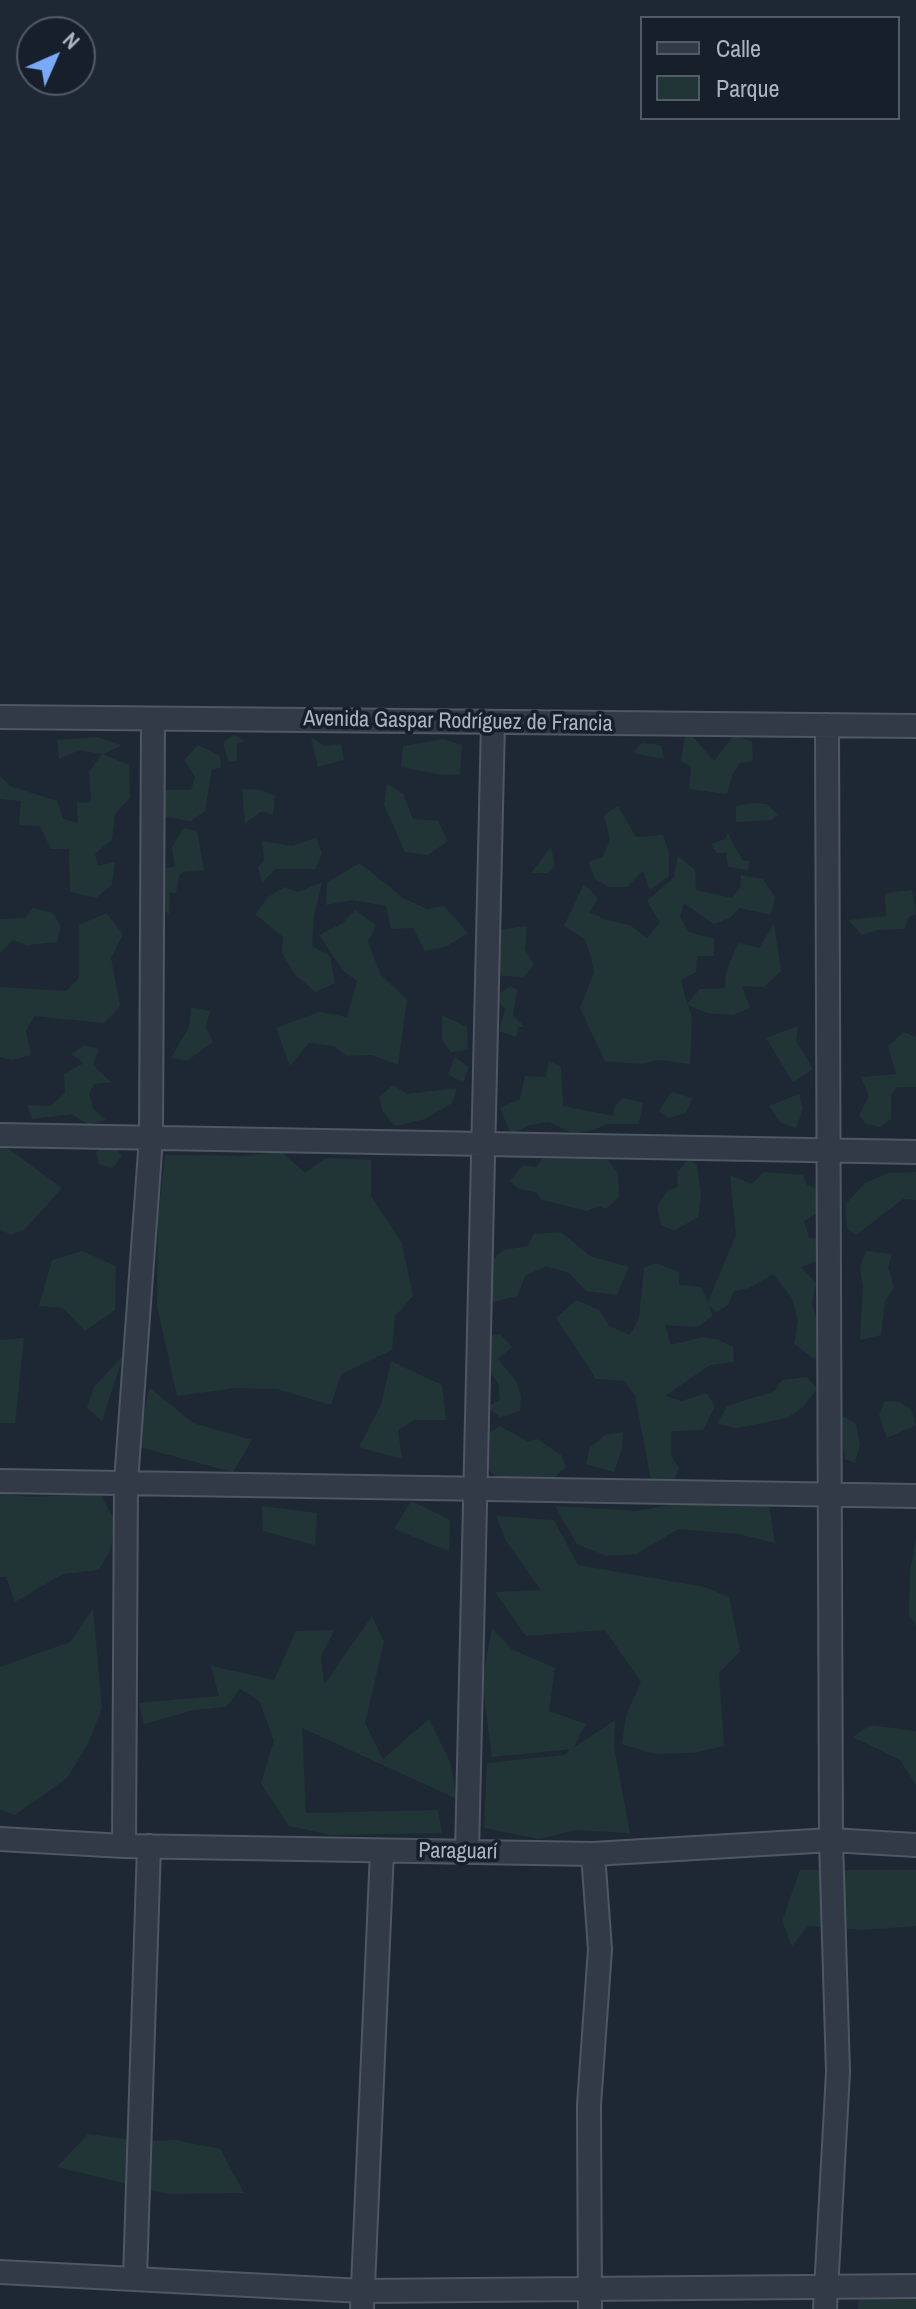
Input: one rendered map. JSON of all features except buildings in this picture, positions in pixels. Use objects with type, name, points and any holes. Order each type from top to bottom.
[{"type":"street","name":"Avenida Gaspar Rodríguez de Francia","points":[[0,717],[916,726]]},
{"type":"street","points":[[124,1846],[126,1482],[151,1138],[153,719]]},
{"type":"street","points":[[467,1852],[493,722]]},
{"type":"street","points":[[825,2309],[838,2072],[831,1840],[827,725]]},
{"type":"street","points":[[0,1135],[916,1152]]},
{"type":"street","points":[[0,1481],[916,1496]]},
{"type":"street","name":"Paraguarí","points":[[0,1839],[124,1846],[593,1854],[831,1840],[916,1845]]},
{"type":"street","points":[[135,2278],[149,1846]]},
{"type":"street","points":[[362,2300],[382,1851]]},
{"type":"street","points":[[590,2298],[589,2105],[600,1949],[593,1854]]},
{"type":"street","points":[[0,2272],[135,2278],[362,2300],[590,2298],[825,2284],[916,2286]]},
{"type":"green space","points":[[686,729],[714,761],[734,735],[752,742],[753,761],[740,763],[732,775],[727,794],[689,789],[691,766],[681,761]]},
{"type":"green space","points":[[233,735],[246,741],[237,743],[237,761],[228,762],[223,743]]},
{"type":"green space","points":[[97,737],[122,745],[103,754],[129,765],[130,798],[115,814],[112,839],[95,854],[98,866],[115,862],[112,884],[96,898],[70,892],[69,849],[51,849],[40,826],[19,825],[21,801],[0,799],[0,776],[10,786],[57,801],[63,819],[78,823],[77,803],[91,802],[89,772],[102,754],[79,750],[59,759],[57,740]]},
{"type":"green space","points":[[311,737],[325,746],[341,744],[344,760],[318,767]]},
{"type":"green space","points":[[443,739],[462,745],[460,774],[443,775],[401,767],[403,746]]},
{"type":"green space","points":[[642,743],[661,745],[664,759],[633,753]]},
{"type":"green space","points":[[198,745],[220,756],[221,768],[212,769],[205,811],[191,821],[162,816],[162,790],[191,790],[195,777],[184,760]]},
{"type":"green space","points":[[387,784],[403,794],[413,819],[438,821],[448,841],[428,855],[405,852],[384,805]]},
{"type":"green space","points":[[242,789],[261,790],[275,796],[273,815],[262,811],[245,823]]},
{"type":"green space","points":[[767,804],[778,815],[771,820],[736,822],[736,806]]},
{"type":"green space","points":[[618,806],[636,837],[663,835],[669,853],[669,876],[650,890],[643,871],[627,887],[610,887],[595,879],[588,862],[603,857],[610,840],[604,815]]},
{"type":"green space","points":[[183,828],[197,831],[204,870],[183,872],[179,876],[176,893],[170,893],[169,914],[157,906],[164,888],[158,870],[175,866],[172,848]]},
{"type":"green space","points":[[728,833],[742,860],[749,861],[748,870],[728,867],[726,853],[717,853],[711,844],[725,839]]},
{"type":"green space","points":[[316,838],[322,853],[315,869],[275,869],[262,883],[258,867],[264,860],[262,841],[292,846]]},
{"type":"green space","points":[[551,847],[555,866],[547,873],[531,873]]},
{"type":"green space","points":[[678,856],[695,870],[696,890],[732,898],[740,888],[741,875],[763,879],[775,897],[771,915],[739,908],[730,918],[714,924],[684,903],[680,917],[689,932],[714,939],[714,956],[697,956],[696,972],[681,980],[687,1004],[700,989],[725,988],[726,972],[738,943],[759,948],[774,924],[781,971],[764,987],[742,986],[750,1008],[733,1015],[707,1013],[688,1005],[692,1017],[690,1064],[659,1060],[640,1064],[605,1061],[580,1008],[594,973],[591,957],[585,939],[564,926],[584,884],[598,899],[589,912],[606,920],[630,925],[647,938],[660,922],[647,901],[674,877]]},
{"type":"green space","points":[[360,863],[403,898],[427,909],[444,906],[468,933],[447,946],[425,951],[413,928],[391,929],[386,906],[353,900],[326,905],[327,882]]},
{"type":"green space","points":[[322,882],[314,916],[312,946],[330,956],[335,983],[315,992],[294,973],[282,953],[283,937],[255,914],[268,897],[285,887],[298,892]]},
{"type":"green space","points":[[912,890],[916,913],[908,918],[905,929],[877,930],[862,935],[848,920],[886,916],[885,893]]},
{"type":"green space","points":[[33,908],[53,913],[61,926],[57,942],[27,945],[13,940],[0,953],[0,919],[25,918]]},
{"type":"green space","points":[[355,910],[376,925],[368,942],[381,975],[407,1000],[398,1065],[372,1055],[346,1056],[334,1046],[309,1043],[290,1066],[276,1028],[320,1012],[347,1017],[357,981],[343,971],[319,935],[343,923]]},
{"type":"green space","points":[[106,913],[123,934],[111,958],[120,1006],[104,1023],[34,1016],[26,1031],[31,1055],[12,1060],[0,1057],[0,987],[66,991],[79,978],[79,925]]},
{"type":"green space","points":[[527,926],[525,949],[534,965],[523,977],[493,975],[499,930]]},
{"type":"green space","points":[[510,986],[517,990],[513,1015],[525,1027],[518,1027],[516,1037],[499,1031],[505,1009],[495,997]]},
{"type":"green space","points":[[191,1007],[210,1011],[206,1028],[213,1042],[187,1061],[171,1058],[189,1027]]},
{"type":"green space","points":[[442,1015],[467,1027],[468,1050],[450,1052],[442,1038]]},
{"type":"green space","points":[[798,1026],[796,1041],[813,1069],[793,1082],[766,1038]]},
{"type":"green space","points":[[904,1032],[916,1037],[916,1087],[897,1087],[891,1096],[891,1119],[880,1127],[866,1124],[859,1115],[869,1096],[861,1077],[896,1074],[888,1046]]},
{"type":"green space","points":[[85,1045],[99,1049],[93,1065],[111,1082],[94,1084],[89,1094],[93,1108],[106,1120],[89,1125],[72,1114],[32,1119],[27,1105],[51,1106],[65,1093],[64,1074],[84,1063],[71,1054]]},
{"type":"green space","points":[[455,1057],[469,1067],[463,1083],[448,1074]]},
{"type":"green space","points":[[549,1061],[561,1067],[563,1106],[613,1116],[615,1106],[623,1098],[643,1103],[639,1124],[607,1124],[572,1133],[549,1122],[529,1125],[511,1135],[500,1108],[520,1099],[525,1076],[546,1077]]},
{"type":"green space","points":[[393,1085],[407,1094],[457,1088],[452,1103],[425,1119],[395,1126],[383,1112],[379,1097]]},
{"type":"green space","points":[[671,1092],[692,1098],[686,1113],[668,1118],[659,1111]]},
{"type":"green space","points":[[799,1094],[803,1109],[796,1128],[781,1123],[769,1106]]},
{"type":"green space","points":[[0,1143],[62,1188],[25,1229],[11,1235],[0,1229]]},
{"type":"green space","points":[[109,1144],[122,1155],[113,1168],[99,1164],[96,1152]]},
{"type":"green space","points":[[280,1151],[305,1173],[326,1158],[371,1160],[371,1196],[402,1243],[413,1296],[395,1316],[392,1350],[341,1374],[331,1405],[277,1389],[236,1388],[177,1396],[157,1306],[158,1218],[165,1155],[246,1156]]},
{"type":"green space","points":[[601,1152],[618,1173],[619,1197],[606,1209],[599,1206],[587,1211],[542,1200],[536,1192],[519,1189],[510,1181],[523,1165],[536,1167],[546,1153]]},
{"type":"green space","points":[[689,1158],[697,1166],[701,1195],[698,1217],[674,1231],[661,1225],[657,1206],[668,1190],[678,1187],[677,1173]]},
{"type":"green space","points":[[764,1172],[803,1175],[807,1185],[820,1190],[818,1213],[804,1221],[809,1238],[820,1239],[821,1259],[801,1267],[816,1283],[812,1302],[821,1337],[815,1359],[794,1344],[798,1321],[792,1298],[773,1274],[749,1288],[734,1291],[728,1305],[717,1312],[709,1306],[713,1315],[698,1327],[665,1325],[671,1345],[702,1337],[719,1340],[733,1347],[734,1362],[710,1365],[665,1396],[682,1401],[706,1393],[715,1406],[703,1430],[671,1431],[671,1456],[679,1468],[671,1488],[651,1480],[635,1396],[625,1381],[596,1379],[556,1318],[576,1300],[599,1310],[609,1326],[630,1335],[639,1318],[644,1268],[656,1263],[679,1272],[679,1285],[701,1287],[708,1302],[736,1235],[730,1175],[752,1184]]},
{"type":"green space","points":[[916,1172],[916,1200],[903,1199],[856,1235],[847,1228],[845,1205],[865,1183],[888,1173]]},
{"type":"green space","points":[[561,1232],[590,1256],[629,1267],[617,1295],[586,1291],[569,1273],[546,1266],[525,1276],[517,1296],[493,1302],[485,1289],[487,1265],[504,1250],[528,1246],[534,1234]]},
{"type":"green space","points":[[82,1251],[116,1266],[115,1310],[85,1331],[63,1308],[39,1306],[52,1260]]},
{"type":"green space","points":[[866,1251],[892,1254],[888,1267],[894,1288],[885,1301],[881,1335],[860,1340],[863,1287],[860,1266]]},
{"type":"green space","points":[[500,1334],[512,1347],[498,1359],[516,1381],[521,1396],[520,1411],[500,1417],[487,1407],[500,1400],[498,1383],[486,1368],[490,1336]]},
{"type":"green space","points":[[24,1338],[15,1423],[0,1423],[0,1340]]},
{"type":"green space","points":[[123,1356],[102,1421],[87,1408],[94,1387]]},
{"type":"green space","points":[[391,1361],[442,1385],[446,1420],[414,1420],[398,1430],[402,1459],[359,1447],[381,1405]]},
{"type":"green space","points":[[807,1377],[817,1389],[803,1407],[787,1418],[737,1428],[717,1424],[727,1406],[775,1391],[782,1380]]},
{"type":"green space","points":[[150,1388],[193,1423],[252,1440],[233,1472],[135,1446]]},
{"type":"green space","points":[[885,1401],[900,1402],[911,1409],[916,1425],[887,1438],[879,1415]]},
{"type":"green space","points":[[839,1414],[856,1424],[860,1444],[855,1463],[845,1459]]},
{"type":"green space","points":[[500,1426],[529,1442],[537,1439],[561,1455],[566,1467],[547,1484],[506,1485],[485,1467],[486,1435]]},
{"type":"green space","points":[[623,1432],[622,1449],[614,1472],[586,1464],[590,1447],[605,1435]]},
{"type":"green space","points":[[0,1493],[28,1497],[100,1494],[116,1523],[110,1550],[99,1570],[63,1574],[15,1602],[6,1577],[0,1577]]},
{"type":"green space","points":[[411,1501],[450,1520],[449,1551],[394,1529]]},
{"type":"green space","points":[[690,1501],[769,1506],[775,1543],[739,1534],[678,1529],[637,1554],[607,1556],[577,1544],[555,1506],[637,1511]]},
{"type":"green space","points":[[262,1506],[317,1513],[315,1545],[263,1531]]},
{"type":"green space","points":[[496,1516],[554,1520],[578,1565],[705,1587],[729,1597],[740,1651],[719,1673],[724,1746],[693,1753],[655,1754],[622,1744],[626,1716],[641,1682],[605,1630],[526,1636],[495,1592],[541,1590],[506,1541]]},
{"type":"green space","points":[[916,1537],[916,1625],[909,1616],[910,1572]]},
{"type":"green space","points":[[93,1609],[102,1708],[87,1746],[67,1778],[15,1815],[0,1809],[0,1667],[70,1642]]},
{"type":"green space","points":[[372,1616],[384,1642],[365,1723],[383,1759],[429,1719],[450,1762],[457,1799],[302,1728],[306,1813],[438,1810],[442,1833],[331,1835],[289,1826],[261,1783],[274,1741],[260,1702],[240,1689],[226,1707],[194,1710],[144,1724],[139,1703],[219,1696],[211,1666],[274,1680],[296,1631],[335,1630],[321,1655],[324,1685]]},
{"type":"green space","points":[[492,1628],[511,1649],[555,1668],[549,1711],[586,1724],[573,1748],[615,1720],[614,1747],[630,1833],[576,1830],[539,1839],[484,1828],[487,1763],[564,1755],[571,1749],[492,1757],[482,1681]]},
{"type":"green space","points":[[870,1725],[916,1731],[916,1785],[900,1760],[853,1737]]},
{"type":"green space","points":[[800,1870],[916,1870],[916,1926],[863,1930],[808,1926],[792,1946],[782,1921]]},
{"type":"green space","points":[[88,2134],[143,2141],[175,2140],[220,2149],[244,2193],[168,2194],[57,2167]]},
{"type":"green space","points":[[859,2296],[916,2299],[916,2309],[858,2309]]}]
